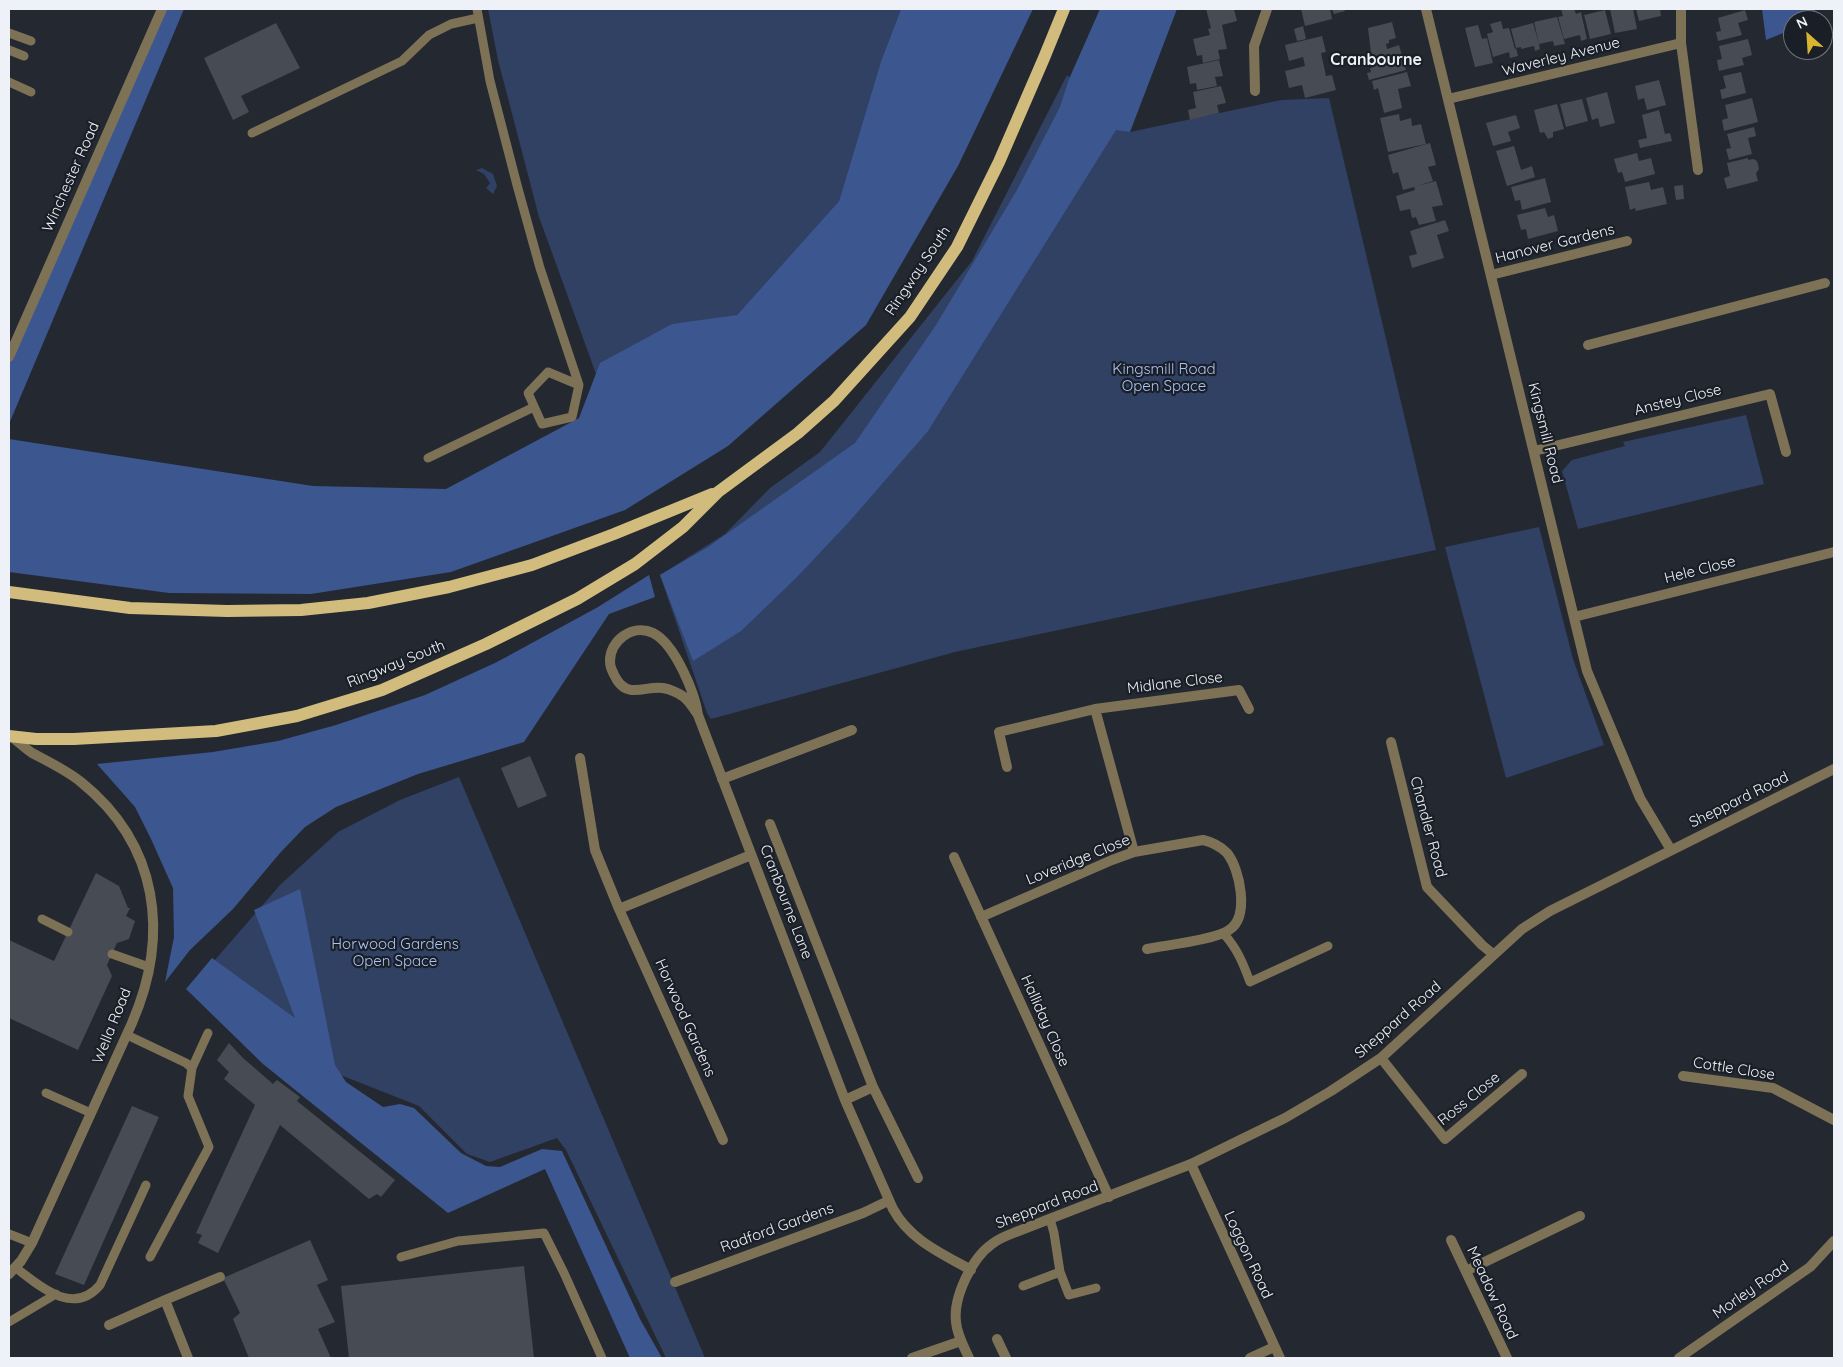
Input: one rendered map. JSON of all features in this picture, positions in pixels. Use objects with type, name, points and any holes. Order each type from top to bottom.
[{"type":"main road","name":"Ringway South","points":[[10,736],[74,738],[216,731],[297,716],[382,690],[486,644],[577,599],[635,564],[683,528],[718,492],[798,433],[834,401],[910,317],[956,247],[999,162],[1064,9]]},
{"type":"main road","name":"Ringway South","points":[[9,592],[130,608],[218,611],[300,610],[368,603],[449,587],[532,565],[718,492]]},
{"type":"street","name":"Winchester Road","points":[[9,357],[162,9]]},
{"type":"street","points":[[1255,91],[1254,46],[1267,9]]},
{"type":"street","name":"Kingsmill Road","points":[[1426,9],[1587,671],[1640,798],[1671,850]]},
{"type":"street","points":[[1681,9],[1681,43],[1698,170]]},
{"type":"street","name":"Waverley Avenue","points":[[1448,99],[1681,43]]},
{"type":"street","name":"Hanover Gardens","points":[[1491,275],[1627,241]]},
{"type":"street","points":[[1588,345],[1825,283]]},
{"type":"street","name":"Anstey Close","points":[[1534,451],[1770,394],[1786,452]]},
{"type":"street","name":"Hele Close","points":[[1574,617],[1834,552]]},
{"type":"street","name":"Cranbourne Lane","points":[[698,715],[689,701],[682,695],[662,688],[637,691],[626,688],[618,682],[610,663],[612,651],[617,641],[628,633],[638,630],[652,633],[677,658],[845,1100],[888,1200],[900,1222],[916,1237],[971,1270]]},
{"type":"street","name":"Midlane Close","points":[[1007,767],[999,732],[1094,709],[1239,690],[1249,709]]},
{"type":"street","points":[[1094,709],[1134,852]]},
{"type":"street","points":[[722,779],[852,730]]},
{"type":"street","name":"Wella Road","points":[[10,736],[31,752],[58,766],[82,782],[117,820],[133,844],[143,864],[152,899],[154,939],[137,1012],[32,1244],[13,1271]]},
{"type":"street","name":"Chandler Road","points":[[1391,742],[1427,886],[1482,945],[1493,954]]},
{"type":"street","name":"Horwood Gardens","points":[[580,758],[596,850],[619,909],[723,1140]]},
{"type":"street","name":"Sheppard Road","points":[[971,1270],[990,1245],[1016,1232],[1191,1164],[1238,1143],[1285,1118],[1381,1058],[1431,1014],[1493,954],[1522,929],[1550,911],[1834,769]]},
{"type":"street","name":"Cranbourne Lane","points":[[770,824],[874,1086],[918,1178]]},
{"type":"street","name":"Loveridge Close","points":[[981,917],[1134,852],[1203,840],[1212,842],[1221,848],[1231,860],[1238,881],[1242,902],[1236,924],[1230,930],[1223,933]]},
{"type":"street","points":[[619,909],[751,855]]},
{"type":"street","name":"Halliday Close","points":[[954,857],[1109,1197]]},
{"type":"street","points":[[1147,949],[1223,933]]},
{"type":"street","name":"Ross Close","points":[[1381,1058],[1445,1139],[1522,1074]]},
{"type":"street","name":"Cottle Close","points":[[1683,1076],[1773,1088],[1834,1120]]},
{"type":"street","points":[[845,1100],[874,1086]]},
{"type":"street","name":"Loggon Road","points":[[1191,1164],[1280,1358]]},
{"type":"street","name":"Radford Gardens","points":[[675,1282],[863,1213],[888,1200]]},
{"type":"street","points":[[1466,1271],[1580,1216]]},
{"type":"street","name":"Meadow Road","points":[[1451,1240],[1507,1358]]},
{"type":"street","name":"Morley Road","points":[[1679,1358],[1810,1266],[1834,1241]]},
{"type":"street","points":[[969,1358],[961,1341],[956,1323],[958,1295],[963,1282],[971,1270]]},
{"type":"street","points":[[109,1325],[220,1277]]},
{"type":"street","points":[[166,1300],[188,1358]]},
{"type":"street","points":[[997,1339],[1006,1358]]},
{"type":"street","points":[[912,1358],[961,1341]]},
{"type":"street","points":[[1250,1358],[1274,1347]]},
{"type":"lane","points":[[477,9],[490,81],[517,185],[540,268],[579,385],[572,418],[542,424],[528,393],[548,372],[579,385]]},
{"type":"lane","points":[[252,133],[402,62],[429,36],[451,24],[478,18]]},
{"type":"lane","points":[[9,33],[31,41]]},
{"type":"lane","points":[[9,50],[24,56]]},
{"type":"lane","points":[[9,82],[31,92]]},
{"type":"lane","points":[[428,458],[534,407]]},
{"type":"lane","points":[[42,919],[68,932]]},
{"type":"lane","points":[[1223,933],[1234,944],[1250,982],[1328,946]]},
{"type":"lane","points":[[112,954],[149,967]]},
{"type":"lane","points":[[150,1257],[209,1147],[188,1096],[192,1068],[208,1033]]},
{"type":"lane","points":[[127,1035],[186,1063],[192,1068]]},
{"type":"lane","points":[[46,1093],[91,1113]]},
{"type":"lane","points":[[13,1271],[67,1300],[82,1298],[100,1285],[146,1185]]},
{"type":"lane","points":[[1050,1219],[1054,1232],[1060,1272],[1069,1295],[1096,1288]]},
{"type":"lane","points":[[400,1257],[458,1241],[544,1233],[602,1358]]},
{"type":"lane","points":[[9,1234],[32,1244]]},
{"type":"lane","points":[[1023,1286],[1060,1272]]},
{"type":"lane","points":[[9,1322],[56,1294]]},
{"type":"green space","points":[[488,9],[901,9],[881,61],[839,201],[737,315],[608,407],[539,217],[498,60]]},
{"type":"green space","name":"Kingsmill Road Open Space","points":[[1067,75],[1130,132],[1281,100],[1329,98],[1436,550],[955,652],[711,719],[707,713],[660,575],[725,534],[770,488],[820,452],[972,261]]},
{"type":"green space","points":[[482,168],[493,174],[497,186],[493,194],[486,188],[490,183],[484,174],[476,170]]},
{"type":"green space","points":[[1746,415],[1764,484],[1578,529],[1562,471],[1572,460],[1625,446],[1623,442]]},
{"type":"green space","points":[[1539,527],[1573,659],[1604,745],[1506,778],[1445,547]]},
{"type":"green space","name":"Horwood Gardens Open Space","points":[[459,777],[705,1358],[666,1358],[566,1150],[557,1138],[490,1162],[467,1154],[419,1106],[338,1074],[214,961],[280,885],[338,832],[400,800]]},
{"type":"shaded area","points":[[166,9],[184,9],[9,424],[9,362]]},
{"type":"shaded area","points":[[901,9],[1033,9],[958,166],[866,325],[728,446],[625,510],[451,572],[311,594],[169,593],[9,572],[9,439],[313,486],[446,489],[579,418],[600,363],[672,324],[737,315],[839,201],[881,61]]},
{"type":"shaded area","points":[[1100,9],[1177,9],[1130,132],[1116,130],[928,431],[848,523],[796,578],[741,631],[693,661],[660,575],[708,547],[855,443],[936,325],[1017,190],[1060,107],[1069,79]]},
{"type":"shaded area","points":[[1762,9],[1815,9],[1783,10],[1783,33],[1766,40]]},
{"type":"shaded area","points":[[649,575],[655,597],[609,614],[524,742],[418,774],[336,807],[305,827],[280,853],[233,909],[190,950],[165,982],[174,937],[173,888],[135,807],[97,764],[213,752],[278,741],[336,725],[425,695],[497,662],[598,607]]},
{"type":"shaded area","points":[[300,889],[335,1065],[346,1082],[383,1107],[400,1104],[414,1108],[461,1153],[486,1166],[500,1167],[542,1149],[562,1151],[640,1319],[662,1358],[630,1358],[545,1169],[448,1213],[263,1064],[186,989],[212,958],[295,1018],[254,910]]},
{"type":"building","points":[[1206,9],[1234,9],[1237,21],[1222,25],[1227,49],[1218,50],[1220,59],[1203,63],[1202,55],[1197,56],[1193,39],[1210,35],[1208,29],[1211,28]]},
{"type":"building","points":[[1301,9],[1330,9],[1332,19],[1305,26]]},
{"type":"building","points":[[1332,9],[1344,9],[1345,11],[1334,14]]},
{"type":"building","points":[[1561,9],[1574,9],[1576,14],[1581,12],[1587,39],[1581,41],[1580,35],[1564,39],[1558,17],[1563,16]]},
{"type":"building","points":[[1610,9],[1633,9],[1637,29],[1615,33]]},
{"type":"building","points":[[1636,9],[1660,9],[1661,16],[1639,21]]},
{"type":"building","points":[[1605,10],[1611,34],[1590,39],[1584,15]]},
{"type":"building","points":[[1745,10],[1748,20],[1738,23],[1742,35],[1718,41],[1716,32],[1721,31],[1718,18]]},
{"type":"building","points":[[1557,17],[1565,44],[1554,46],[1553,41],[1539,44],[1534,22]]},
{"type":"building","points":[[1501,21],[1503,29],[1509,28],[1518,56],[1510,58],[1509,52],[1493,57],[1487,34],[1493,32],[1490,24]]},
{"type":"building","points":[[1392,22],[1396,38],[1389,40],[1389,43],[1386,44],[1387,49],[1399,45],[1406,70],[1369,80],[1367,73],[1371,72],[1370,68],[1376,66],[1374,60],[1369,61],[1367,54],[1371,53],[1368,28]]},
{"type":"building","points":[[276,23],[300,68],[241,96],[249,112],[233,120],[204,58]]},
{"type":"building","points":[[1533,23],[1540,49],[1535,51],[1534,46],[1521,49],[1521,47],[1516,48],[1511,29]]},
{"type":"building","points":[[1478,25],[1482,39],[1487,38],[1493,63],[1475,67],[1465,28]]},
{"type":"building","points":[[1303,26],[1306,39],[1297,41],[1294,29]]},
{"type":"building","points":[[1322,36],[1326,52],[1321,53],[1326,76],[1332,75],[1336,90],[1305,98],[1302,85],[1289,88],[1285,71],[1305,66],[1303,57],[1289,61],[1285,45]]},
{"type":"building","points":[[1748,39],[1752,55],[1742,58],[1744,65],[1719,71],[1717,60],[1722,59],[1719,46]]},
{"type":"building","points":[[1219,60],[1223,76],[1215,77],[1217,86],[1197,90],[1196,83],[1190,84],[1187,67]]},
{"type":"building","points":[[1407,72],[1411,86],[1398,89],[1402,108],[1384,113],[1378,88],[1374,90],[1372,81]]},
{"type":"building","points":[[1741,72],[1746,93],[1722,99],[1720,90],[1726,88],[1723,76]]},
{"type":"building","points":[[1659,80],[1666,105],[1647,110],[1644,98],[1638,100],[1635,86]]},
{"type":"building","points":[[1221,86],[1226,103],[1217,105],[1219,113],[1190,120],[1188,110],[1196,108],[1193,92]]},
{"type":"building","points":[[1607,92],[1615,123],[1600,127],[1598,118],[1592,120],[1586,98]]},
{"type":"building","points":[[1752,98],[1758,122],[1724,131],[1722,120],[1728,118],[1725,105]]},
{"type":"building","points":[[1582,99],[1588,121],[1566,127],[1560,104]]},
{"type":"building","points":[[1557,104],[1564,129],[1553,132],[1553,137],[1548,139],[1544,132],[1540,133],[1534,110]]},
{"type":"building","points":[[1659,110],[1665,134],[1670,133],[1672,141],[1640,148],[1638,140],[1647,138],[1642,115]]},
{"type":"building","points":[[1399,114],[1400,121],[1411,118],[1412,126],[1421,124],[1426,144],[1388,152],[1380,118]]},
{"type":"building","points":[[1516,115],[1520,128],[1508,132],[1511,141],[1493,146],[1486,123]]},
{"type":"building","points":[[1754,127],[1756,136],[1748,138],[1752,154],[1729,160],[1726,149],[1731,148],[1727,134]]},
{"type":"building","points":[[1430,143],[1436,165],[1428,167],[1433,181],[1416,186],[1436,181],[1443,205],[1432,207],[1436,221],[1419,225],[1416,217],[1412,218],[1410,209],[1400,211],[1396,196],[1415,190],[1414,187],[1403,190],[1398,172],[1393,174],[1388,155]]},
{"type":"building","points":[[1514,146],[1521,170],[1532,166],[1535,177],[1507,186],[1496,151]]},
{"type":"building","points":[[1637,153],[1639,161],[1651,158],[1655,174],[1625,182],[1622,172],[1618,173],[1614,159]]},
{"type":"building","points":[[1748,158],[1748,160],[1753,159],[1757,161],[1759,169],[1756,173],[1758,181],[1727,189],[1724,178],[1730,176],[1727,163]]},
{"type":"building","points":[[1545,178],[1551,202],[1522,210],[1520,200],[1515,201],[1511,187]]},
{"type":"building","points":[[1649,182],[1651,190],[1663,187],[1667,204],[1636,211],[1635,208],[1630,210],[1625,187]]},
{"type":"building","points":[[1683,185],[1684,199],[1676,200],[1674,186]]},
{"type":"building","points":[[1545,208],[1548,217],[1554,215],[1558,231],[1528,239],[1526,229],[1521,230],[1517,215]]},
{"type":"building","points":[[1445,220],[1449,231],[1437,235],[1444,258],[1412,268],[1409,256],[1417,254],[1410,231]]},
{"type":"building","points":[[530,756],[547,796],[518,808],[501,768]]},
{"type":"building","points":[[96,873],[119,886],[128,908],[130,908],[126,916],[135,921],[129,939],[117,943],[107,965],[112,976],[78,1050],[9,1018],[9,940],[54,961]]},
{"type":"building","points":[[229,1043],[273,1084],[277,1080],[300,1097],[297,1101],[395,1180],[381,1197],[377,1194],[369,1199],[280,1125],[218,1253],[198,1243],[202,1235],[196,1233],[255,1105],[224,1079],[229,1072],[217,1060]]},
{"type":"building","points":[[132,1106],[159,1117],[84,1285],[55,1274]]},
{"type":"building","points":[[310,1240],[328,1280],[317,1285],[335,1322],[318,1329],[331,1358],[249,1358],[233,1319],[240,1313],[223,1278]]},
{"type":"building","points":[[524,1266],[534,1358],[349,1358],[341,1286]]},
{"type":"district","name":"Cranbourne","points":[[1376,60]]}]
